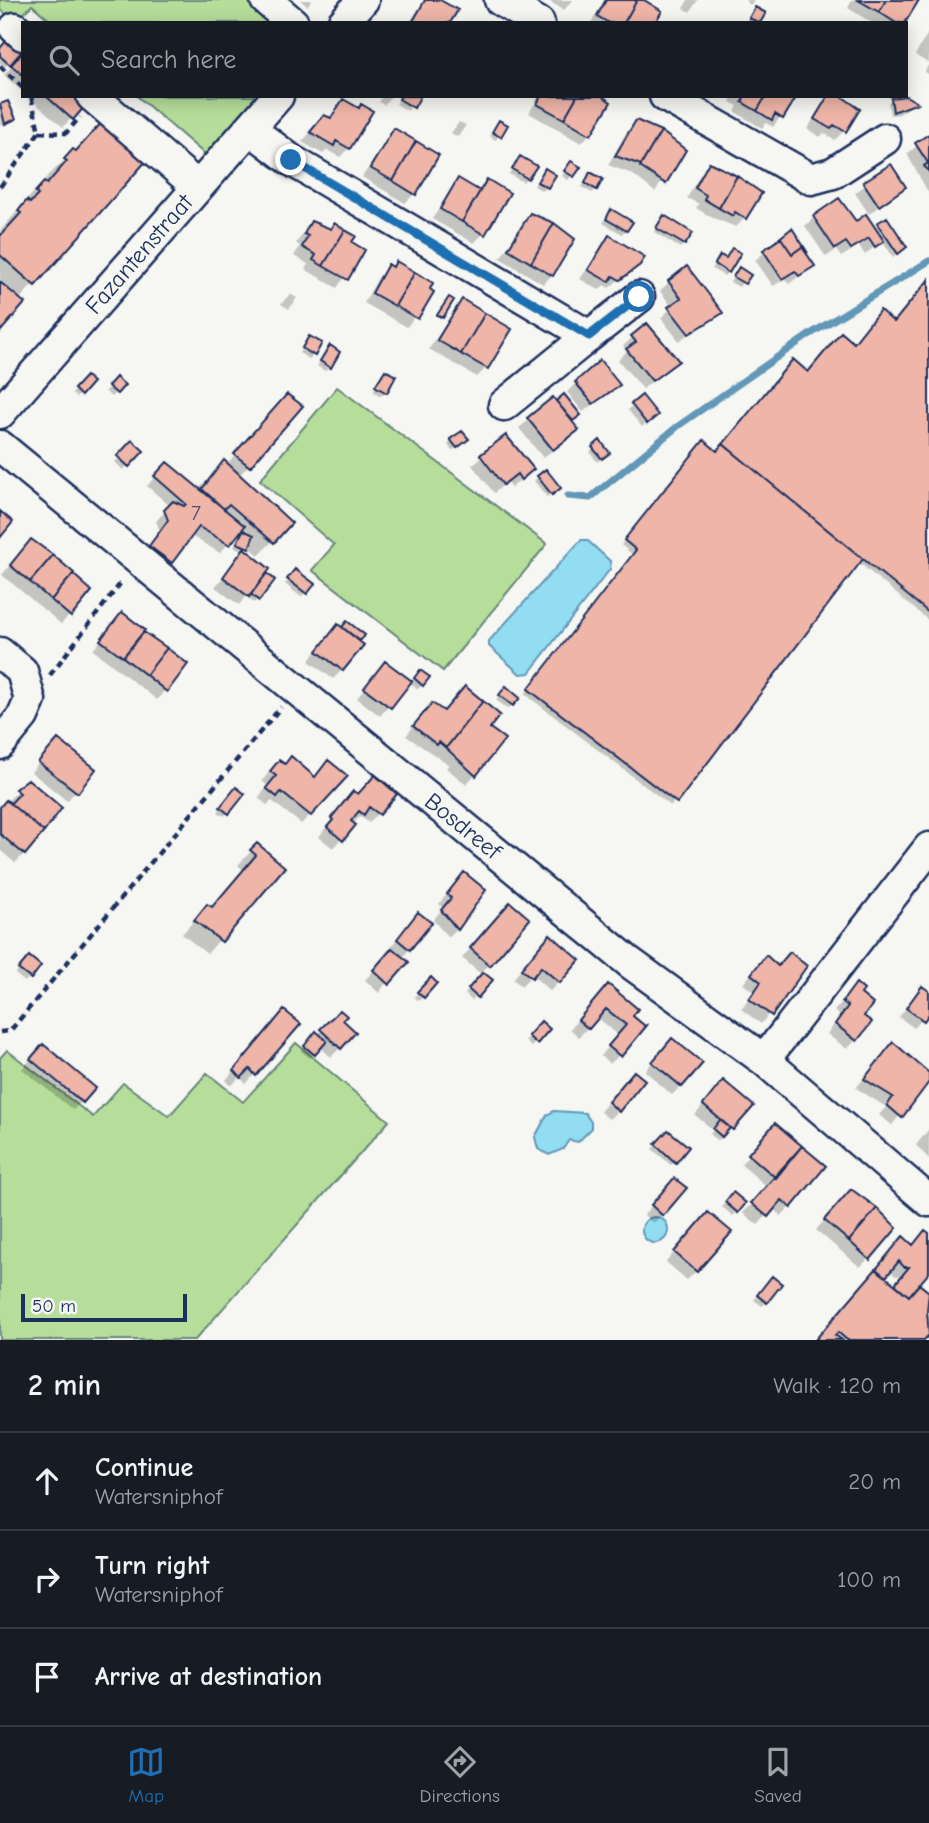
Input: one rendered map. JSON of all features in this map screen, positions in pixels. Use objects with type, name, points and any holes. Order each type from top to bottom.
[{"type":"street","points":[[266,0],[291,21]]},
{"type":"street","points":[[344,21],[363,0]]},
{"type":"street","points":[[500,0],[536,21]]},
{"type":"street","points":[[94,98],[198,187]]},
{"type":"street","name":"Fazantenstraat","points":[[0,413],[276,98]]},
{"type":"street","points":[[669,98],[811,179],[833,173],[885,139]]},
{"type":"street","points":[[250,129],[291,160],[589,336]]},
{"type":"street","points":[[504,405],[639,297]]},
{"type":"street","name":"Bosdreef","points":[[0,446],[629,962],[764,1060],[929,1201]]},
{"type":"street","points":[[0,653],[22,671],[30,701],[23,716],[0,744]]},
{"type":"street","points":[[764,1060],[929,848]]},
{"type":"path","points":[[0,66],[21,86]]},
{"type":"path","points":[[0,187],[39,132],[31,98]]},
{"type":"path","points":[[39,132],[66,133],[94,98]]},
{"type":"path","points":[[30,701],[139,559]]},
{"type":"path","points":[[0,1032],[10,1031],[296,689]]},
{"type":"green space","points":[[0,0],[252,0],[276,21],[51,21],[32,5],[16,22],[0,9]]},
{"type":"green space","points":[[139,98],[262,98],[208,157]]},
{"type":"green space","points":[[337,387],[547,544],[443,671],[312,570],[334,545],[260,480]]},
{"type":"green space","points":[[296,1043],[389,1121],[195,1340],[0,1340],[0,1058],[7,1050],[93,1117],[123,1083],[169,1116],[207,1073],[243,1102]]},
{"type":"water","points":[[581,540],[587,540],[611,562],[610,569],[529,673],[520,674],[489,646],[489,641]]},
{"type":"water","points":[[554,1111],[585,1113],[591,1122],[591,1129],[578,1142],[569,1140],[563,1149],[549,1155],[538,1149],[535,1137],[547,1115]]},
{"type":"water","points":[[655,1217],[665,1220],[668,1230],[665,1240],[655,1243],[645,1240],[642,1230],[645,1220]]},
{"type":"building","points":[[425,0],[440,0],[458,10],[451,21],[413,21]]},
{"type":"building","points":[[606,0],[637,0],[625,21],[606,21],[597,16]]},
{"type":"building","points":[[637,0],[644,0],[662,11],[656,21],[625,21]]},
{"type":"building","points":[[858,0],[886,0],[879,12]]},
{"type":"building","points":[[886,0],[919,0],[906,21],[893,21],[879,12]]},
{"type":"building","points":[[755,7],[766,13],[761,21],[749,18]]},
{"type":"building","points":[[9,38],[21,48],[21,52],[10,65],[0,56],[0,48]]},
{"type":"building","points":[[21,54],[21,73],[11,65]]},
{"type":"building","points":[[908,97],[918,103],[893,112],[891,98]]},
{"type":"building","points":[[48,98],[76,98],[85,106],[73,120]]},
{"type":"building","points":[[400,98],[419,98],[414,108]]},
{"type":"building","points":[[540,98],[576,98],[564,119],[537,104]]},
{"type":"building","points":[[576,98],[605,98],[611,102],[591,135],[564,119]]},
{"type":"building","points":[[744,98],[765,98],[757,111],[742,102]]},
{"type":"building","points":[[765,98],[796,98],[783,119],[775,114],[772,120],[757,111]]},
{"type":"building","points":[[827,98],[844,98],[860,109],[846,132],[834,125],[831,129],[814,119]]},
{"type":"building","points":[[343,99],[359,108],[361,104],[373,111],[350,149],[336,141],[334,146],[310,132],[324,115],[331,118]]},
{"type":"building","points":[[8,101],[16,119],[5,124],[0,104]]},
{"type":"building","points":[[499,120],[508,125],[501,137],[492,132]]},
{"type":"building","points":[[636,120],[661,131],[641,165],[615,156]]},
{"type":"building","points":[[103,121],[147,160],[35,286],[0,255],[0,236],[21,213],[18,211],[27,200],[30,203],[38,195],[35,192],[44,182],[47,184],[67,161],[64,159],[73,149],[76,151]]},
{"type":"building","points":[[394,128],[416,141],[393,181],[370,168]]},
{"type":"building","points":[[661,131],[686,150],[666,184],[640,167]]},
{"type":"building","points":[[929,134],[929,172],[924,166],[928,163],[915,143]]},
{"type":"building","points":[[416,141],[439,155],[416,195],[393,181]]},
{"type":"building","points":[[520,156],[537,166],[528,179],[512,169]]},
{"type":"building","points":[[571,161],[581,167],[574,177],[564,171]]},
{"type":"building","points":[[709,162],[737,176],[719,208],[704,199],[706,195],[695,188]]},
{"type":"building","points":[[891,164],[906,187],[879,206],[863,182]]},
{"type":"building","points":[[545,168],[556,175],[548,188],[537,182]]},
{"type":"building","points":[[590,172],[603,179],[597,190],[585,183]]},
{"type":"building","points":[[737,176],[762,193],[746,219],[735,212],[733,216],[719,208]]},
{"type":"building","points":[[458,178],[480,191],[462,222],[440,209]]},
{"type":"building","points":[[487,179],[510,193],[485,235],[462,222]]},
{"type":"building","points":[[839,198],[856,221],[866,214],[884,241],[875,247],[869,238],[851,249],[846,242],[835,249],[813,216]]},
{"type":"building","points":[[611,209],[633,222],[627,231],[606,219]]},
{"type":"building","points":[[530,213],[554,223],[531,263],[508,249]]},
{"type":"building","points":[[664,215],[693,233],[685,245],[656,228]]},
{"type":"building","points":[[887,217],[907,247],[898,254],[877,223]]},
{"type":"building","points":[[311,221],[331,229],[334,223],[345,230],[323,266],[313,260],[316,255],[302,247],[308,236],[304,234]]},
{"type":"building","points":[[554,223],[575,239],[553,276],[531,263]]},
{"type":"building","points":[[792,228],[808,253],[802,247],[792,254],[781,238],[772,244]]},
{"type":"building","points":[[345,230],[356,236],[352,242],[365,250],[348,280],[323,266]]},
{"type":"building","points":[[609,235],[645,257],[640,265],[620,280],[613,276],[609,282],[588,270]]},
{"type":"building","points":[[781,238],[792,254],[802,247],[815,266],[799,276],[795,271],[782,279],[763,250]]},
{"type":"building","points":[[732,248],[741,253],[729,273],[715,264],[720,255],[726,258]]},
{"type":"building","points":[[396,261],[415,272],[395,306],[372,293],[388,264],[393,267]]},
{"type":"building","points":[[687,266],[723,313],[689,334],[668,307],[681,298],[668,281]]},
{"type":"building","points":[[739,267],[751,275],[745,284],[733,277]]},
{"type":"building","points":[[415,272],[433,283],[430,289],[434,292],[418,319],[395,306]]},
{"type":"building","points":[[929,279],[929,613],[723,444],[793,359],[808,372],[841,332],[854,343],[880,310],[894,322]]},
{"type":"building","points":[[0,282],[25,303],[0,332]]},
{"type":"building","points":[[449,297],[454,300],[443,318],[437,315]]},
{"type":"building","points":[[462,299],[485,313],[461,354],[437,340]]},
{"type":"building","points":[[485,313],[512,329],[488,369],[461,354]]},
{"type":"building","points":[[647,323],[679,361],[652,381],[626,349],[636,342],[631,336]]},
{"type":"building","points":[[309,336],[322,343],[315,356],[302,348]]},
{"type":"building","points":[[330,345],[340,352],[331,368],[320,361]]},
{"type":"building","points":[[600,360],[620,385],[593,404],[575,382]]},
{"type":"building","points":[[385,370],[396,376],[387,393],[375,386]]},
{"type":"building","points":[[86,376],[93,382],[81,396],[74,389]]},
{"type":"building","points":[[116,377],[125,385],[117,394],[108,386]]},
{"type":"building","points":[[287,394],[303,406],[250,467],[234,454]]},
{"type":"building","points":[[564,394],[581,415],[573,421],[556,401]]},
{"type":"building","points":[[642,395],[658,415],[647,424],[631,404]]},
{"type":"building","points":[[553,397],[579,430],[553,450],[527,418]]},
{"type":"building","points":[[462,431],[469,439],[457,448],[450,439]]},
{"type":"building","points":[[506,435],[534,469],[521,480],[517,474],[503,485],[480,455]]},
{"type":"building","points":[[132,440],[144,451],[129,467],[117,456]]},
{"type":"building","points":[[600,440],[610,453],[602,459],[592,447]]},
{"type":"building","points":[[704,440],[717,451],[723,444],[863,559],[677,803],[528,689],[636,550],[624,540]]},
{"type":"building","points":[[224,460],[292,523],[274,543],[229,504],[224,509],[202,489]]},
{"type":"building","points":[[167,462],[245,526],[230,545],[199,527],[172,563],[149,546],[168,520],[164,510],[173,501],[184,506],[186,504],[154,476]]},
{"type":"building","points":[[546,469],[561,488],[552,495],[537,476]]},
{"type":"building","points":[[0,511],[13,522],[0,538]]},
{"type":"building","points":[[243,530],[254,535],[249,548],[237,543]]},
{"type":"building","points":[[31,539],[53,555],[30,582],[10,565]]},
{"type":"building","points":[[244,548],[270,569],[249,597],[223,577]]},
{"type":"building","points":[[53,555],[74,573],[51,600],[30,582]]},
{"type":"building","points":[[295,569],[315,584],[307,594],[287,579]]},
{"type":"building","points":[[267,573],[275,580],[259,601],[251,594]]},
{"type":"building","points":[[73,574],[92,591],[71,617],[51,600]]},
{"type":"building","points":[[122,612],[145,630],[123,657],[100,640]]},
{"type":"building","points":[[347,621],[365,635],[360,641],[342,627]]},
{"type":"building","points":[[338,624],[364,645],[343,671],[317,651]]},
{"type":"building","points":[[144,632],[167,648],[146,675],[123,657]]},
{"type":"building","points":[[167,648],[188,664],[167,692],[146,675]]},
{"type":"building","points":[[385,661],[412,681],[391,708],[364,688]]},
{"type":"building","points":[[420,670],[430,677],[423,686],[414,678]]},
{"type":"building","points":[[465,686],[483,701],[446,748],[439,742],[437,745],[413,726],[432,703],[444,711]]},
{"type":"building","points":[[506,686],[520,698],[513,706],[499,695]]},
{"type":"building","points":[[483,701],[500,715],[490,728],[505,739],[476,776],[446,748]]},
{"type":"building","points":[[58,739],[96,769],[78,793],[38,762]]},
{"type":"building","points":[[291,756],[315,777],[328,760],[348,776],[311,816],[281,792],[277,797],[266,788],[276,776],[270,771],[279,760],[285,764]]},
{"type":"building","points":[[375,775],[397,794],[380,815],[369,807],[364,815],[359,811],[351,821],[356,825],[343,841],[327,827],[333,820],[331,818],[353,791],[358,794]]},
{"type":"building","points":[[28,779],[62,808],[44,832],[6,800],[11,803],[20,793],[15,789]]},
{"type":"building","points":[[236,787],[245,794],[229,814],[220,807]]},
{"type":"building","points":[[6,800],[44,832],[25,855],[0,834],[0,807]]},
{"type":"building","points":[[257,843],[285,867],[222,942],[194,920],[207,904],[212,907],[256,855],[250,850]]},
{"type":"building","points":[[464,872],[486,890],[458,930],[441,910],[451,898],[447,894]]},
{"type":"building","points":[[510,902],[530,919],[490,966],[470,948]]},
{"type":"building","points":[[418,912],[432,923],[410,950],[397,939]]},
{"type":"building","points":[[550,934],[580,960],[560,983],[541,967],[532,978],[521,969]]},
{"type":"building","points":[[392,948],[409,962],[389,985],[373,970]]},
{"type":"building","points":[[790,952],[807,966],[772,1016],[749,999],[761,982],[751,974],[766,955],[778,966]]},
{"type":"building","points":[[29,956],[41,966],[31,979],[18,969]]},
{"type":"building","points":[[483,972],[493,980],[478,998],[468,989]]},
{"type":"building","points":[[431,977],[437,983],[424,998],[417,992]]},
{"type":"building","points":[[856,983],[864,990],[861,994],[873,1004],[864,1016],[872,1022],[857,1041],[835,1024],[848,1006],[842,1002]]},
{"type":"building","points":[[608,984],[638,1009],[633,1016],[645,1026],[648,1024],[621,1057],[608,1046],[626,1025],[606,1009],[589,1029],[578,1020]]},
{"type":"building","points":[[922,986],[929,991],[929,1014],[924,1021],[906,1008]]},
{"type":"building","points":[[284,1010],[301,1024],[256,1076],[250,1069],[241,1078],[234,1070]]},
{"type":"building","points":[[340,1010],[347,1016],[343,1020],[356,1032],[341,1049],[320,1029]]},
{"type":"building","points":[[541,1021],[550,1029],[537,1044],[528,1036]]},
{"type":"building","points":[[316,1031],[327,1041],[315,1055],[304,1046]]},
{"type":"building","points":[[672,1038],[703,1063],[682,1087],[652,1062]]},
{"type":"building","points":[[893,1042],[929,1073],[929,1082],[902,1118],[887,1105],[893,1097],[864,1079]]},
{"type":"building","points":[[43,1044],[96,1088],[83,1103],[30,1059]]},
{"type":"building","points":[[634,1071],[645,1080],[619,1112],[608,1102]]},
{"type":"building","points":[[723,1080],[754,1106],[733,1130],[703,1105]]},
{"type":"building","points":[[720,1120],[730,1128],[722,1137],[713,1129]]},
{"type":"building","points":[[775,1123],[802,1146],[776,1178],[748,1154]]},
{"type":"building","points":[[668,1130],[689,1147],[676,1163],[655,1144]]},
{"type":"building","points":[[802,1146],[826,1166],[791,1208],[782,1200],[768,1217],[751,1203]]},
{"type":"building","points":[[674,1178],[687,1188],[663,1216],[651,1205]]},
{"type":"building","points":[[851,1189],[877,1208],[849,1241],[824,1220]]},
{"type":"building","points":[[733,1192],[746,1203],[738,1213],[725,1202]]},
{"type":"building","points":[[877,1208],[897,1228],[870,1260],[849,1241]]},
{"type":"building","points":[[708,1212],[732,1232],[697,1272],[674,1252]]},
{"type":"building","points":[[925,1230],[929,1233],[929,1273],[909,1296],[895,1284],[909,1267],[904,1267],[899,1261],[886,1277],[876,1269],[903,1236],[913,1245]]},
{"type":"building","points":[[876,1269],[909,1296],[919,1284],[929,1292],[929,1335],[924,1340],[847,1340],[838,1332],[835,1335],[842,1340],[815,1340]]},
{"type":"building","points":[[772,1276],[782,1284],[767,1303],[757,1295]]},
{"type":"waterway","points":[[568,496],[590,498],[678,426],[809,335],[929,261]]},
{"type":"route","points":[[291,160],[589,336],[639,297]]}]
